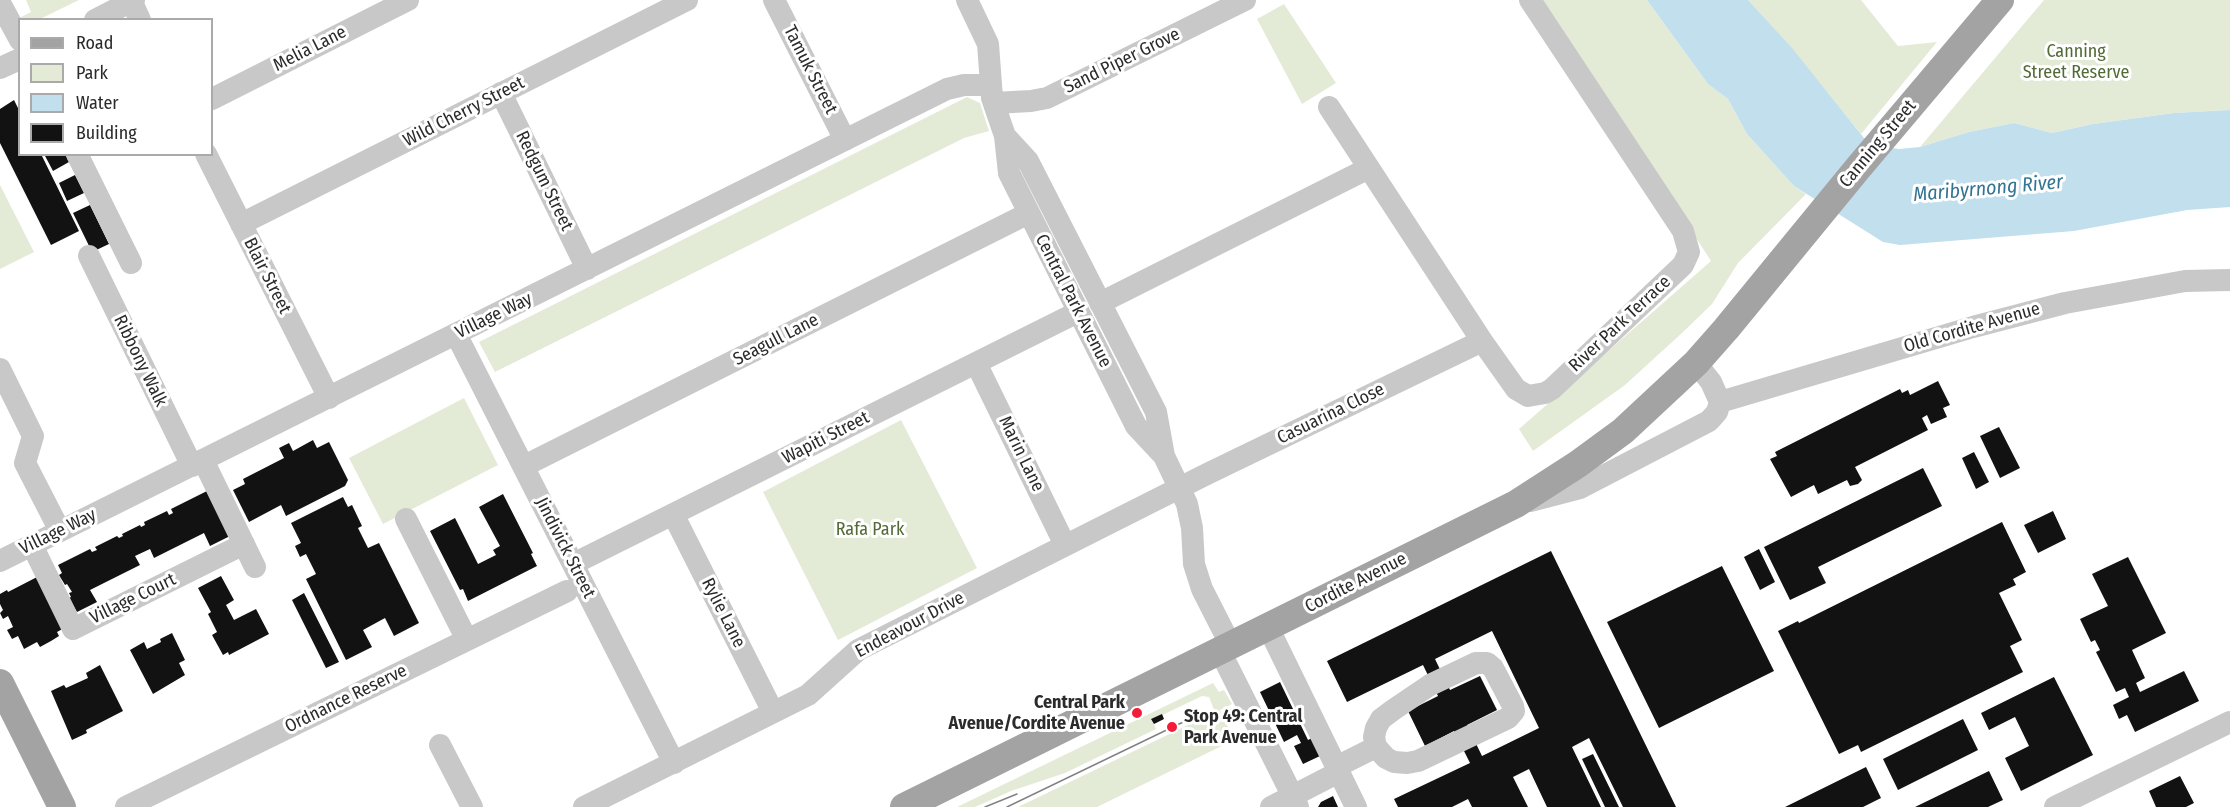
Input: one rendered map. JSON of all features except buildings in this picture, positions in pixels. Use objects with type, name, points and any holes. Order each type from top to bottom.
[{"type":"main road","name":"Canning Street","points":[[1759,290],[1858,168],[2000,0]]},
{"type":"main road","name":"Cordite Avenue","points":[[904,807],[1515,504],[1578,464],[1623,431],[1696,363],[1759,290]]},
{"type":"main road","points":[[0,683],[62,807]]},
{"type":"street","name":"Melia Lane","points":[[213,98],[408,0]]},
{"type":"street","name":"Wild Cherry Street","points":[[241,224],[687,0]]},
{"type":"street","name":"Tamuk Street","points":[[774,0],[845,140]]},
{"type":"street","name":"Central Park Avenue","points":[[967,0],[988,44],[992,94],[1005,136],[1009,173],[1136,426],[1164,456]]},
{"type":"street","name":"Sand Piper Grove","points":[[992,94],[1031,101],[1047,98],[1210,8],[1245,0]]},
{"type":"street","name":"River Park Terrace","points":[[1329,107],[1482,341],[1516,389],[1528,396],[1545,393],[1683,265],[1689,252],[1683,231],[1530,0]]},
{"type":"street","points":[[0,3],[18,36]]},
{"type":"street","points":[[101,18],[134,5]]},
{"type":"street","points":[[0,68],[18,60]]},
{"type":"street","name":"Village Way","points":[[0,561],[947,90],[964,85],[992,94]]},
{"type":"street","name":"Redgum Street","points":[[501,93],[587,269]]},
{"type":"street","name":"Central Park Avenue","points":[[1005,136],[1028,160],[1156,412],[1164,456],[1187,504],[1192,528],[1194,564],[1202,589],[1225,648],[1295,802]]},
{"type":"street","points":[[78,156],[131,263]]},
{"type":"street","name":"Blair Street","points":[[207,156],[329,398]]},
{"type":"street","points":[[1100,303],[1369,168]]},
{"type":"street","name":"Seagull Lane","points":[[524,466],[1029,213]]},
{"type":"street","name":"Ribbony Walk","points":[[89,256],[197,463],[255,567]]},
{"type":"street","name":"Old Cordite Avenue","points":[[1720,402],[1973,327],[2065,303],[2185,281],[2230,280]]},
{"type":"street","name":"Wapiti Street","points":[[573,564],[1078,312]]},
{"type":"street","name":"Jindivick Street","points":[[456,334],[674,763]]},
{"type":"street","name":"Casuarina Close","points":[[1180,488],[1482,341]]},
{"type":"street","name":"Marin Lane","points":[[976,363],[1065,545]]},
{"type":"street","points":[[1515,504],[1580,488],[1709,421],[1717,412],[1720,402],[1711,382],[1696,363]]},
{"type":"street","points":[[0,369],[33,436],[25,463],[60,531]]},
{"type":"street","name":"Endeavour Drive","points":[[584,807],[808,694],[858,650],[1180,488]]},
{"type":"street","name":"Rylie Lane","points":[[673,514],[773,712]]},
{"type":"street","points":[[406,519],[467,640]]},
{"type":"street","name":"Village Court","points":[[32,545],[73,629],[244,544]]},
{"type":"street","name":"Ordnance Reserve","points":[[126,807],[567,591]]},
{"type":"street","points":[[1269,627],[1356,807]]},
{"type":"street","points":[[1476,663],[1488,663],[1493,668],[1513,706],[1512,715],[1499,724],[1418,761],[1394,762],[1386,758],[1376,747],[1374,737],[1381,719],[1430,685],[1476,663]]},
{"type":"street","points":[[2055,807],[2230,722]]},
{"type":"street","points":[[440,745],[472,807]]},
{"type":"street","points":[[1271,807],[1295,802],[1338,770],[1376,747]]},
{"type":"green space","points":[[26,0],[79,0],[42,18],[19,18],[31,12]]},
{"type":"green space","points":[[1542,0],[1647,0],[1708,84],[1728,99],[1747,134],[1794,186],[1806,194],[1738,263],[1712,304],[1682,333],[1625,385],[1533,451],[1519,429],[1711,261]]},
{"type":"green space","points":[[1748,0],[1861,0],[1898,46],[1937,42],[1861,134],[1792,49]]},
{"type":"green space","name":"Canning Street Reserve","points":[[2044,0],[2230,0],[2230,110],[2174,113],[2093,124],[2052,133],[2014,123],[1969,132],[1920,147]]},
{"type":"green space","points":[[1284,4],[1336,83],[1302,104],[1257,19]]},
{"type":"green space","points":[[967,97],[980,103],[989,131],[964,138],[495,372],[479,342]]},
{"type":"green space","points":[[0,185],[34,252],[0,269]]},
{"type":"green space","points":[[464,398],[498,465],[383,524],[349,458]]},
{"type":"green space","name":"Rafa Park","points":[[901,420],[977,568],[838,640],[763,492]]},
{"type":"green space","points":[[1213,683],[1219,692],[1224,690],[1232,704],[1220,710],[1234,740],[1097,807],[1018,807],[1215,712],[1209,697],[1202,696],[1152,720],[1156,729],[1065,773],[1011,791],[975,807],[957,807]]},
{"type":"water","name":"Maribyrnong River","points":[[1647,0],[1748,0],[1792,48],[1864,138],[1879,146],[1899,149],[1920,147],[1969,132],[2014,123],[2052,133],[2093,124],[2174,113],[2230,110],[2230,207],[2187,210],[2074,231],[1900,245],[1883,242],[1794,186],[1747,134],[1728,99],[1708,84]]},
{"type":"tram line","points":[[1007,807],[1206,711]]},
{"type":"tram line","points":[[985,807],[1017,794]]},
{"type":"place","name":"Central Park Avenue/Cordite Avenue","points":[[1137,713]]},
{"type":"place","name":"Stop 49: Central Park Avenue","points":[[1172,727]]}]
